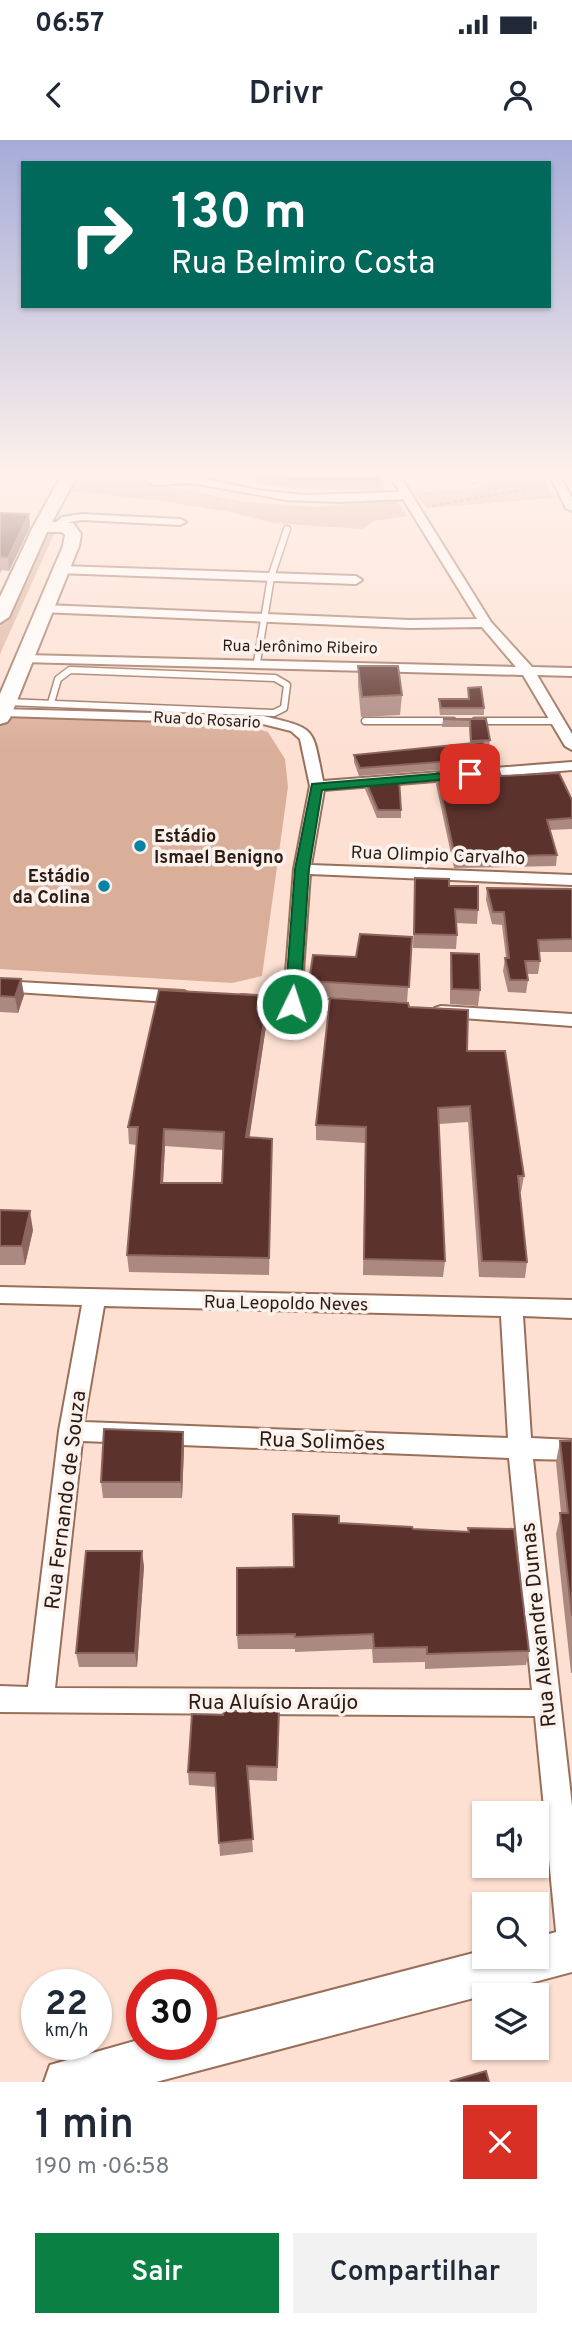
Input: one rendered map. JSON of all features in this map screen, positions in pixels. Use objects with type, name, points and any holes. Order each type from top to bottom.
[{"type":"street","points":[[0,617],[28,567]]},
{"type":"street","points":[[3,711],[62,567]]},
{"type":"street","points":[[452,567],[486,623],[527,670],[572,746]]},
{"type":"street","points":[[61,570],[356,580]]},
{"type":"street","points":[[46,609],[410,624],[486,623]]},
{"type":"street","name":"Rua Jerônimo Ribeiro","points":[[26,659],[257,662],[572,672]]},
{"type":"street","name":"Rua do Rosario","points":[[3,711],[280,723],[296,728],[307,738],[317,786],[302,869],[292,1004]]},
{"type":"street","points":[[317,786],[572,766]]},
{"type":"street","name":"Rua Olimpio Carvalho","points":[[302,869],[572,880]]},
{"type":"street","points":[[0,986],[372,1008]]},
{"type":"street","points":[[425,1011],[572,1020]]},
{"type":"street","name":"Rua Leopoldo Neves","points":[[0,1295],[572,1309]]},
{"type":"street","name":"Rua Fernando de Souza","points":[[40,1701],[71,1431],[94,1299]]},
{"type":"street","name":"Rua Alexandre Dumas","points":[[512,1308],[520,1448],[572,1941]]},
{"type":"street","name":"Rua Solimões","points":[[71,1431],[572,1450]]},
{"type":"street","name":"Rua Aluísio Araújo","points":[[0,1699],[546,1703]]},
{"type":"street","points":[[67,2082],[572,1950]]},
{"type":"lane","points":[[257,662],[274,567]]},
{"type":"lane","points":[[3,711],[51,703],[274,713],[284,708],[288,685],[275,678],[71,670],[62,672],[58,677],[51,703]]},
{"type":"lane","points":[[365,721],[555,721]]},
{"type":"shaded area","points":[[26,567],[39,567],[0,654],[0,627]]},
{"type":"shaded area","name":"Estádio Ismael Benigno","points":[[4,715],[247,726],[268,732],[285,759],[288,787],[262,976],[232,983],[0,969],[0,724]]},
{"type":"building","points":[[358,666],[398,666],[402,695],[362,697]]},
{"type":"building","points":[[481,687],[484,708],[441,708],[439,699],[469,699],[468,688]]},
{"type":"building","points":[[443,719],[486,719],[490,740],[471,741],[470,720]]},
{"type":"building","points":[[483,742],[491,758],[360,768],[354,755]]},
{"type":"building","points":[[498,768],[501,776],[559,773],[572,800],[572,818],[547,820],[557,855],[455,857],[437,773]]},
{"type":"building","points":[[399,779],[401,810],[378,810],[366,782]]},
{"type":"building","points":[[415,878],[449,879],[449,886],[478,886],[478,910],[455,909],[457,935],[414,934]]},
{"type":"building","points":[[487,888],[572,889],[572,939],[538,940],[540,961],[525,961],[528,980],[510,980],[505,958],[509,958],[504,912],[493,912]]},
{"type":"building","points":[[360,934],[412,937],[409,987],[309,981],[313,955],[356,957]]},
{"type":"building","points":[[451,953],[479,954],[480,990],[452,989]]},
{"type":"building","points":[[0,978],[21,979],[15,997],[0,996]]},
{"type":"building","points":[[159,990],[268,996],[246,1137],[272,1139],[269,1258],[127,1255],[138,1127],[128,1127]],"holes":[[[164,1129],[224,1132],[222,1183],[161,1183]]]},
{"type":"building","points":[[330,998],[408,1003],[409,1007],[468,1010],[467,1051],[505,1051],[524,1176],[518,1176],[527,1262],[482,1261],[470,1106],[438,1108],[445,1261],[364,1259],[366,1127],[316,1125]]},
{"type":"building","points":[[0,1210],[30,1211],[22,1246],[0,1246]]},
{"type":"building","points":[[104,1429],[183,1432],[181,1482],[101,1482]]},
{"type":"building","points":[[560,1441],[572,1441],[572,1616],[560,1513],[568,1513]]},
{"type":"building","points":[[293,1514],[339,1516],[339,1523],[413,1529],[469,1532],[468,1528],[514,1529],[529,1651],[427,1654],[427,1647],[374,1648],[373,1634],[295,1637],[295,1634],[237,1635],[237,1568],[294,1567]]},
{"type":"building","points":[[86,1551],[142,1551],[135,1653],[76,1653]]},
{"type":"building","points":[[279,1710],[277,1767],[247,1766],[253,1839],[219,1843],[215,1773],[188,1772],[192,1714],[223,1715],[224,1711]]},
{"type":"building","points":[[486,2071],[489,2082],[451,2081]]},
{"type":"place","name":"Estádio Ismael Benigno","points":[[140,846]]},
{"type":"place","name":"Estádio da Colina","points":[[104,886]]},
{"type":"route","points":[[292,1004],[302,869],[317,786],[470,774]]}]
